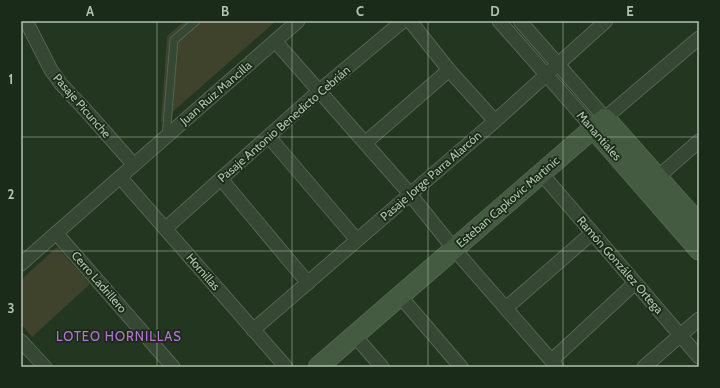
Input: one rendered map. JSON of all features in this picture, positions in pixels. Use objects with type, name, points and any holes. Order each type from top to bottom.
[{"type":"street","name":"Pasaje Picunche","points":[[26,21],[51,70],[61,84],[134,165]]},
{"type":"street","name":"Juan Ruiz Mancilla","points":[[21,264],[298,21]]},
{"type":"street","name":"Pasaje Antonio Benedicto Cebrián","points":[[166,228],[319,91],[403,21]]},
{"type":"street","points":[[410,21],[450,70],[495,121]]},
{"type":"street","name":"Manantiales","points":[[499,21],[546,75],[658,177],[699,224]]},
{"type":"street","name":"Manantiales","points":[[520,21],[558,64],[599,123],[699,250]]},
{"type":"street","name":"Pasaje Jorge Parra Alarcón","points":[[253,330],[495,121],[606,21]]},
{"type":"street","points":[[275,41],[410,194],[454,249],[555,363],[635,283]]},
{"type":"street","name":"Esteban Capkovic Martinic","points":[[318,367],[599,123],[697,44]]},
{"type":"street","points":[[365,143],[450,70]]},
{"type":"street","points":[[269,137],[357,240]]},
{"type":"street","points":[[658,177],[699,141]]},
{"type":"street","name":"Ramón González Ortega","points":[[541,173],[699,357]]},
{"type":"street","name":"Hornillas","points":[[120,177],[286,367]]},
{"type":"street","points":[[221,179],[308,283]]},
{"type":"street","name":"Cerro Ladrillero","points":[[56,233],[174,367]]},
{"type":"street","points":[[506,308],[592,233]]},
{"type":"street","points":[[400,296],[461,367]]},
{"type":"street","points":[[644,367],[699,319]]},
{"type":"street","points":[[354,335],[382,367]]},
{"type":"street","points":[[21,341],[45,367]]},
{"type":"lane","points":[[166,137],[174,40],[196,21]]},
{"type":"green space","points":[[185,21],[276,21],[161,122],[167,36]]},
{"type":"green space","points":[[57,247],[90,284],[32,337],[21,324],[21,280]]},
{"type":"district","name":"LOTEO HORNILLAS","points":[[119,336]]}]
